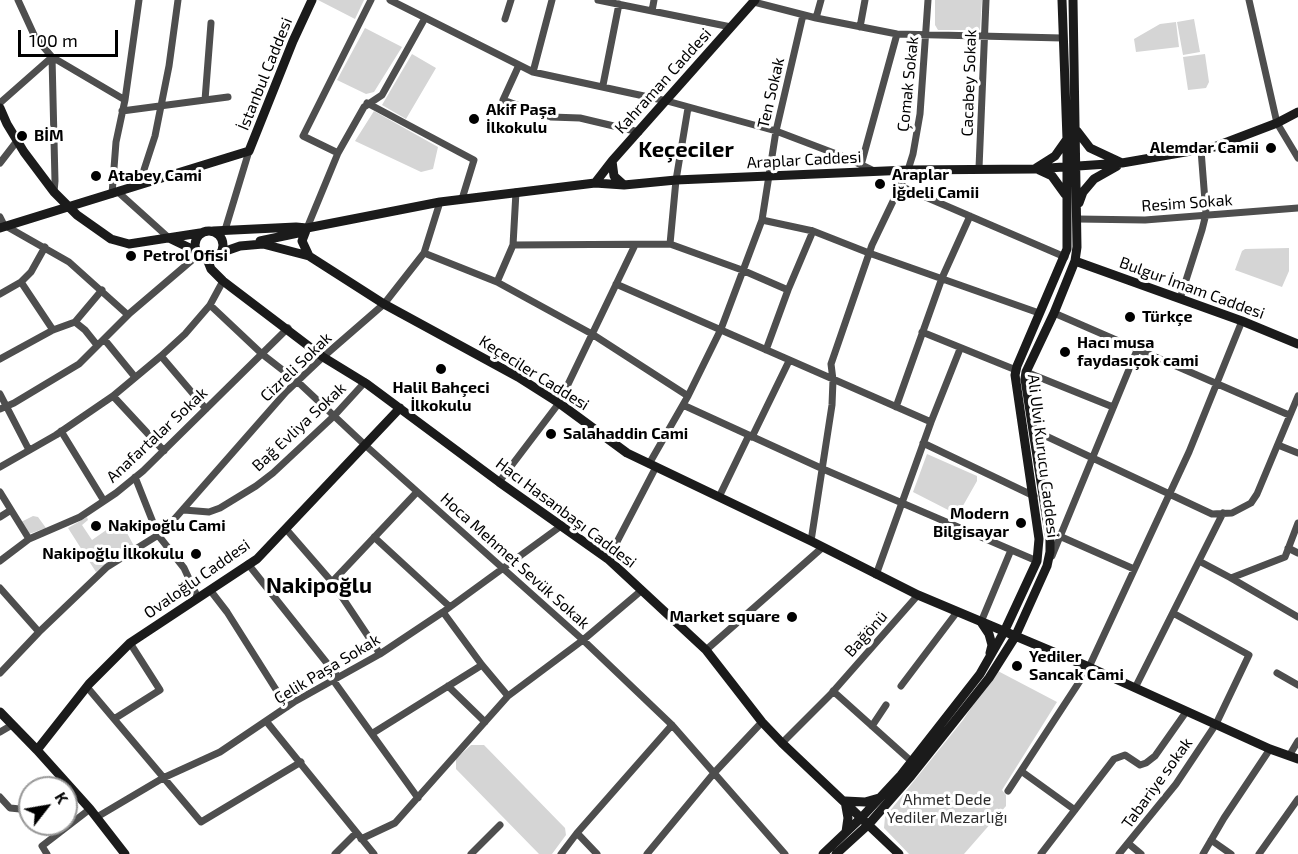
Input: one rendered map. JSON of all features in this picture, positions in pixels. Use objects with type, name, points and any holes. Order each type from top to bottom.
[{"type":"street","points":[[18,0],[35,37],[52,57],[125,100]]},
{"type":"street","points":[[0,108],[3,121],[54,192],[69,207],[111,239],[129,244],[169,238],[213,231],[222,240],[222,249],[217,257],[200,255],[169,238],[115,193],[116,142],[125,100],[139,0]]},
{"type":"street","points":[[139,185],[155,136],[161,108],[178,0]]},
{"type":"street","name":"İstanbul Caddesi","points":[[1,223],[69,207],[249,151],[293,40],[312,0]]},
{"type":"street","points":[[338,153],[303,136],[371,0]]},
{"type":"street","points":[[390,0],[533,72],[667,101],[776,131],[874,172]]},
{"type":"street","points":[[506,19],[511,0]]},
{"type":"street","points":[[533,72],[552,0]]},
{"type":"street","points":[[598,0],[731,27]]},
{"type":"street","points":[[652,10],[654,0]]},
{"type":"street","points":[[816,18],[821,0]]},
{"type":"street","points":[[860,27],[865,0]]},
{"type":"street","name":"Çomak Sokak","points":[[811,541],[824,469],[833,380],[831,364],[869,253],[908,170],[917,134],[928,0]]},
{"type":"street","name":"Cacabey Sokak","points":[[979,168],[986,0]]},
{"type":"street","name":"Ali Ulvi Kurucu Caddesi","points":[[1021,371],[1054,313],[1075,261],[1077,247],[1077,206],[1067,139],[1062,0]]},
{"type":"street","name":"Ali Ulvi Kurucu Caddesi","points":[[824,854],[846,832],[865,821],[880,797],[912,761],[980,674],[1004,633],[1037,561],[1040,539],[1021,371],[1040,313],[1065,257],[1068,242],[1067,198],[1076,129],[1072,0]]},
{"type":"street","points":[[1249,0],[1277,123],[1298,158]]},
{"type":"street","points":[[754,1],[816,18],[897,34],[1062,38]]},
{"type":"street","name":"Kahraman Caddesi","points":[[595,183],[754,1]]},
{"type":"street","points":[[603,86],[619,4]]},
{"type":"street","name":"Ten Sokak","points":[[608,560],[652,465],[721,329],[762,220],[776,131],[803,15]]},
{"type":"street","points":[[309,256],[302,241],[338,153],[367,103],[382,95],[425,18]]},
{"type":"street","points":[[205,100],[211,23]]},
{"type":"street","points":[[861,165],[897,34]]},
{"type":"street","points":[[0,103],[52,57]]},
{"type":"street","points":[[46,212],[53,206],[56,180],[52,57]]},
{"type":"street","points":[[519,65],[503,100],[551,117],[580,118],[639,132]]},
{"type":"street","points":[[122,111],[161,108],[228,97]]},
{"type":"street","points":[[367,103],[474,160],[462,199]]},
{"type":"street","points":[[670,244],[675,180],[688,108]]},
{"type":"street","name":"Araplar Caddesi","points":[[213,231],[307,228],[440,201],[595,183],[624,185],[675,180],[908,170],[1072,168],[1122,163],[1201,150],[1227,143],[1298,112]]},
{"type":"street","points":[[1076,129],[1090,148],[1122,163]]},
{"type":"street","points":[[1034,169],[1055,156],[1067,139]]},
{"type":"street","points":[[0,163],[17,141]]},
{"type":"street","points":[[1180,299],[1206,214],[1201,150]]},
{"type":"street","points":[[225,230],[249,151]]},
{"type":"street","points":[[612,161],[614,176],[624,185]]},
{"type":"street","points":[[1077,206],[1083,192],[1094,179],[1122,163]]},
{"type":"street","points":[[1034,169],[1053,176],[1067,198]]},
{"type":"street","points":[[900,186],[1065,257]]},
{"type":"street","points":[[497,282],[513,245],[516,192]]},
{"type":"street","name":"Cizreli Sokak","points":[[0,674],[39,632],[107,567],[151,541],[184,510],[297,381],[384,304],[424,253],[440,201]]},
{"type":"street","name":"Resim Sokak","points":[[1078,219],[1144,220],[1298,208]]},
{"type":"street","points":[[896,407],[942,278],[970,216]]},
{"type":"street","points":[[762,220],[813,231],[1040,313]]},
{"type":"street","points":[[1,223],[69,262],[128,315]]},
{"type":"street","name":"Araplar Caddesi","points":[[240,246],[298,233],[307,228]]},
{"type":"street","points":[[250,229],[279,236],[309,256]]},
{"type":"street","points":[[766,350],[813,231]]},
{"type":"street","points":[[200,233],[195,241],[200,255]]},
{"type":"street","name":"Keçeciler Caddesi","points":[[220,253],[240,246],[263,244],[309,256],[384,304],[518,377],[559,403],[627,453],[918,595],[1089,667],[1294,758]]},
{"type":"street","points":[[513,245],[670,244],[742,270],[788,290]]},
{"type":"street","points":[[499,482],[559,403],[635,245]]},
{"type":"street","points":[[0,294],[21,282],[31,272],[45,247]]},
{"type":"street","points":[[424,253],[497,282],[592,334],[688,396]]},
{"type":"street","points":[[3,408],[79,364],[128,315],[200,255]]},
{"type":"street","name":"Hacı Hasanbaşı Caddesi","points":[[200,255],[223,281],[324,357],[365,382],[608,560],[706,650],[762,722],[899,854]]},
{"type":"street","name":"Bulgur İmam Caddesi","points":[[1075,261],[1242,321],[1298,344]]},
{"type":"street","points":[[0,466],[61,431],[113,396],[184,334],[210,305],[223,281]]},
{"type":"street","points":[[21,282],[53,330]]},
{"type":"street","points":[[616,284],[931,422]]},
{"type":"street","points":[[0,359],[53,330],[75,322],[102,290]]},
{"type":"street","name":"Hoca Mehmet Sevük Sokak","points":[[210,305],[583,640],[672,725],[785,854]]},
{"type":"street","points":[[1054,313],[1289,415]]},
{"type":"street","points":[[1008,792],[1089,667],[1189,452],[1242,321]]},
{"type":"street","points":[[75,322],[97,345]]},
{"type":"street","name":"Anafartalar Sokak","points":[[0,561],[29,539],[80,517],[135,477],[288,328]]},
{"type":"street","points":[[922,333],[1113,407]]},
{"type":"street","points":[[104,339],[135,377]]},
{"type":"street","points":[[876,575],[923,443],[960,349]]},
{"type":"street","points":[[1047,566],[1137,350]]},
{"type":"street","points":[[161,356],[206,409]]},
{"type":"street","points":[[719,497],[789,361]]},
{"type":"street","name":"Ali Ulvi Kurucu Caddesi","points":[[836,854],[865,821],[911,776],[989,678],[1015,637],[1047,566],[1050,552],[1048,531],[1025,379],[1021,371]]},
{"type":"street","name":"Bağ Evliya Sokak","points":[[184,510],[209,512],[247,491],[273,473],[334,416],[365,382]]},
{"type":"street","points":[[0,394],[3,408],[30,450]]},
{"type":"street","points":[[113,396],[164,450]]},
{"type":"street","points":[[1033,430],[1212,514],[1232,513],[1251,503],[1257,494],[1298,396]]},
{"type":"street","points":[[683,405],[1037,561]]},
{"type":"street","name":"Ovaloğlu Caddesi","points":[[37,750],[87,687],[130,643],[256,559],[400,408]]},
{"type":"street","points":[[61,431],[104,501]]},
{"type":"street","points":[[923,443],[1034,496]]},
{"type":"street","points":[[1278,445],[1298,453]]},
{"type":"street","points":[[135,477],[158,535],[184,568],[198,598]]},
{"type":"street","points":[[0,492],[29,539]]},
{"type":"street","points":[[332,582],[417,492]]},
{"type":"street","points":[[0,517],[11,510]]},
{"type":"street","points":[[1135,688],[1223,513]]},
{"type":"street","points":[[1231,578],[1284,557],[1298,523]]},
{"type":"street","name":"Çelik Paşa Sokak","points":[[96,817],[163,778],[220,752],[288,706],[380,654],[561,526]]},
{"type":"street","points":[[286,529],[332,582],[380,654]]},
{"type":"street","points":[[1048,531],[1134,569]]},
{"type":"street","points":[[374,537],[446,609],[482,665],[508,696]]},
{"type":"street","points":[[706,650],[823,547]]},
{"type":"street","points":[[1288,548],[1298,553]]},
{"type":"street","points":[[987,662],[992,645],[989,634],[981,622],[1011,550]]},
{"type":"street","points":[[1199,561],[1298,617]]},
{"type":"street","points":[[248,564],[335,679],[418,798]]},
{"type":"street","points":[[0,588],[39,632]]},
{"type":"street","points":[[210,590],[227,612],[288,706]]},
{"type":"street","points":[[335,854],[358,836],[395,823],[508,696],[583,640],[642,590]]},
{"type":"street","name":"Bağönü","points":[[782,743],[833,691],[918,595]]},
{"type":"street","points":[[901,686],[957,612]]},
{"type":"street","name":"Tabariye sokak","points":[[1119,854],[1176,784],[1216,724],[1249,656],[1173,613]]},
{"type":"street","points":[[114,719],[160,690],[130,643]]},
{"type":"street","points":[[373,733],[482,665]]},
{"type":"street","points":[[1277,673],[1298,685]]},
{"type":"street","points":[[448,686],[485,722]]},
{"type":"street","points":[[87,687],[201,822],[302,762]]},
{"type":"street","points":[[833,691],[912,761]]},
{"type":"street","points":[[872,726],[886,705]]},
{"type":"street","points":[[0,712],[90,809],[125,854]]},
{"type":"street","points":[[1041,854],[1114,759],[1125,755],[1140,765],[1146,764],[1155,756],[1186,712]]},
{"type":"street","points":[[266,721],[302,762],[374,854]]},
{"type":"street","points":[[647,854],[714,773],[762,722]]},
{"type":"street","points":[[0,732],[12,725]]},
{"type":"street","points":[[561,854],[672,725]]},
{"type":"street","points":[[1294,758],[1298,741]]},
{"type":"street","points":[[1203,854],[1270,749]]},
{"type":"street","points":[[1021,771],[1075,810]]},
{"type":"street","points":[[0,797],[10,808],[18,809]]},
{"type":"street","points":[[846,832],[848,818],[845,801],[864,802],[880,797]]},
{"type":"street","points":[[1259,854],[1298,799]]},
{"type":"street","points":[[47,854],[42,846],[90,809]]},
{"type":"street","points":[[471,854],[500,825]]},
{"type":"street","points":[[577,833],[597,854]]},
{"type":"street","points":[[1211,840],[1231,854]]},
{"type":"street","points":[[1129,844],[1141,854]]},
{"type":"green space","points":[[318,0],[364,0],[355,19]]},
{"type":"green space","points":[[935,0],[982,0],[980,30],[938,30],[935,25]]},
{"type":"green space","points":[[1194,19],[1200,52],[1183,55],[1177,22]]},
{"type":"green space","points":[[1176,22],[1179,47],[1136,52],[1134,39],[1160,24]]},
{"type":"green space","points":[[365,28],[402,47],[374,92],[366,94],[337,80]]},
{"type":"green space","points":[[412,54],[436,68],[406,119],[382,105]]},
{"type":"green space","points":[[1205,54],[1209,82],[1206,88],[1188,90],[1183,57]]},
{"type":"green space","points":[[374,111],[438,147],[433,169],[421,172],[355,141]]},
{"type":"green space","points":[[1289,248],[1289,271],[1282,287],[1235,270],[1242,251],[1245,249]]},
{"type":"green space","points":[[927,454],[977,476],[977,481],[960,511],[954,513],[913,492]]},
{"type":"green space","points":[[33,516],[38,517],[46,528],[29,534],[21,522]]},
{"type":"green space","points":[[87,517],[88,520],[82,525],[92,540],[112,526],[116,532],[127,533],[134,546],[96,572],[68,528]]},
{"type":"green space","name":"Ahmet Dede Yediler Mezarlığı","points":[[996,670],[1057,702],[1002,790],[1006,795],[1006,806],[964,854],[909,854],[884,828],[885,817],[963,720]]},
{"type":"green space","points":[[471,745],[484,745],[565,828],[566,835],[552,854],[539,854],[456,769],[456,759]]},
{"type":"place","name":"Akif Paşa İlkokulu","points":[[474,119]]},
{"type":"place","name":"BİM","points":[[22,136]]},
{"type":"place","name":"Alemdar Camii","points":[[1271,148]]},
{"type":"place","name":"Atabey Cami","points":[[96,176]]},
{"type":"place","name":"Araplar İğdeli Camii","points":[[880,184]]},
{"type":"place","name":"Petrol Ofisi","points":[[131,256]]},
{"type":"place","name":"Türkçe","points":[[1130,317]]},
{"type":"place","name":"Hacı musa faydasıçok cami","points":[[1065,352]]},
{"type":"place","name":"Halil Bahçeci İlkokulu","points":[[441,369]]},
{"type":"place","name":"Salahaddin Cami","points":[[551,434]]},
{"type":"place","name":"Modern Bilgisayar","points":[[1021,523]]},
{"type":"place","name":"Nakipoğlu Cami","points":[[96,526]]},
{"type":"place","name":"Nakipoğlu İlkokulu","points":[[196,554]]},
{"type":"place","name":"Market square","points":[[792,617]]},
{"type":"place","name":"Yediler Sancak Cami","points":[[1017,666]]},
{"type":"district","name":"Keçeciler","points":[[686,150]]},
{"type":"district","name":"Nakipoğlu","points":[[319,586]]}]
